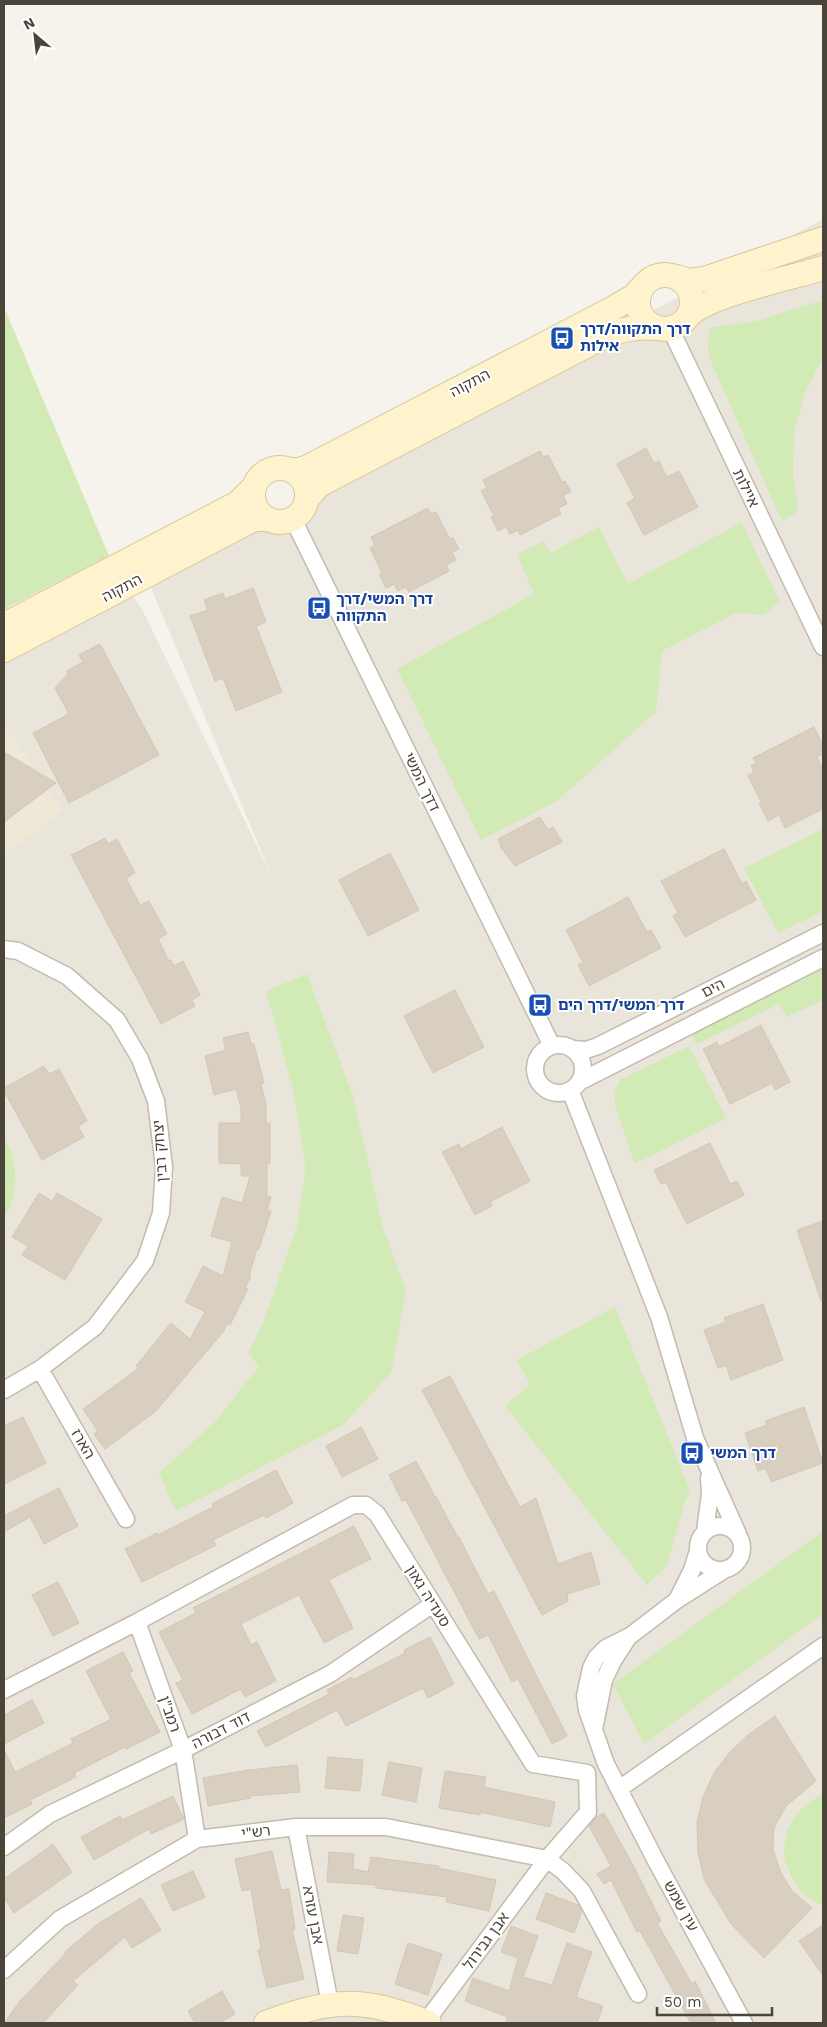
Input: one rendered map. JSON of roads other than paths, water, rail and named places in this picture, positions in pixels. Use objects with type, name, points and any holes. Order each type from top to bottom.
[{"type":"street","points":[[823,239],[704,280],[689,281],[669,275],[656,276],[648,280],[643,286],[638,298],[639,310],[646,322],[671,324],[701,306],[722,297],[823,268]]},
{"type":"street","points":[[671,324],[692,306],[692,297],[687,285],[677,277]]},
{"type":"street","name":"התקוה","points":[[292,470],[308,467],[612,309],[634,296],[643,286]]},
{"type":"street","name":"התקוה","points":[[307,499],[319,485],[599,339],[622,330],[671,324]]},
{"type":"street","name":"איילות","points":[[671,324],[823,647]]},
{"type":"street","points":[[280,468],[292,470],[304,482],[307,499],[302,510],[293,519],[280,522],[268,519],[258,511],[254,504],[254,487],[258,479],[267,471],[280,468]]},
{"type":"street","name":"התקוה","points":[[4,625],[238,503],[254,487]]},
{"type":"street","name":"התקוה","points":[[4,650],[248,522],[256,519],[268,519]]},
{"type":"street","name":"דדך המשי","points":[[293,519],[552,1046]]},
{"type":"street","name":"הים","points":[[573,1049],[586,1050],[598,1046],[823,933]]},
{"type":"street","name":"יצחק רבין","points":[[4,949],[18,951],[67,976],[117,1020],[140,1059],[156,1101],[164,1167],[160,1214],[145,1261],[95,1326],[40,1369],[4,1390]]},
{"type":"street","name":"הים","points":[[574,1086],[823,958]]},
{"type":"street","points":[[563,1045],[573,1049],[580,1057],[583,1065],[583,1072],[574,1086],[559,1092],[549,1090],[543,1086],[536,1076],[536,1065],[542,1052],[552,1046],[563,1045]]},
{"type":"street","points":[[574,1086],[658,1317],[695,1438],[738,1534],[742,1549],[741,1556],[731,1567],[677,1600]]},
{"type":"street","name":"הארז","points":[[40,1369],[126,1519]]},
{"type":"street","points":[[705,1531],[710,1494],[709,1470]]},
{"type":"street","name":"סעדיה גאון","points":[[4,1690],[137,1622],[353,1505],[366,1505],[376,1514],[533,1764],[587,1773],[588,1812],[547,1859]]},
{"type":"street","points":[[677,1600],[690,1576],[698,1551],[700,1537],[705,1531],[718,1526],[726,1526],[738,1534]]},
{"type":"street","points":[[698,1551],[704,1564],[717,1570],[724,1570]]},
{"type":"street","name":"עין שמש","points":[[677,1600],[630,1636],[613,1661],[604,1680],[594,1728],[606,1764],[657,1863],[744,2023]]},
{"type":"street","name":"דוד דבורה","points":[[4,1846],[50,1814],[182,1750],[330,1674],[432,1604]]},
{"type":"street","name":"רמב\"ן","points":[[137,1622],[182,1750],[197,1839]]},
{"type":"street","points":[[619,1788],[823,1646]]},
{"type":"street","name":"רש\"י","points":[[4,1970],[60,1918],[197,1839],[296,1826],[386,1828],[547,1859]]},
{"type":"street","name":"אבן עזרא","points":[[296,1826],[330,2004]]},
{"type":"street","points":[[547,1859],[563,1871],[582,1891],[638,1994]]},
{"type":"street","name":"אבן גבירול","points":[[427,2023],[547,1859]]},
{"type":"street","points":[[266,2023],[292,2013],[330,2004],[364,2004],[401,2012],[427,2023]]},
{"type":"place","name":"דרך התקווה/דרך אילות","points":[[562,338]]},
{"type":"place","name":"דרך המשי/דרך התקווה","points":[[319,608]]},
{"type":"place","name":"דרך המשי/דרך הים","points":[[540,1005]]},
{"type":"place","name":"דרך המשי","points":[[692,1453]]}]
